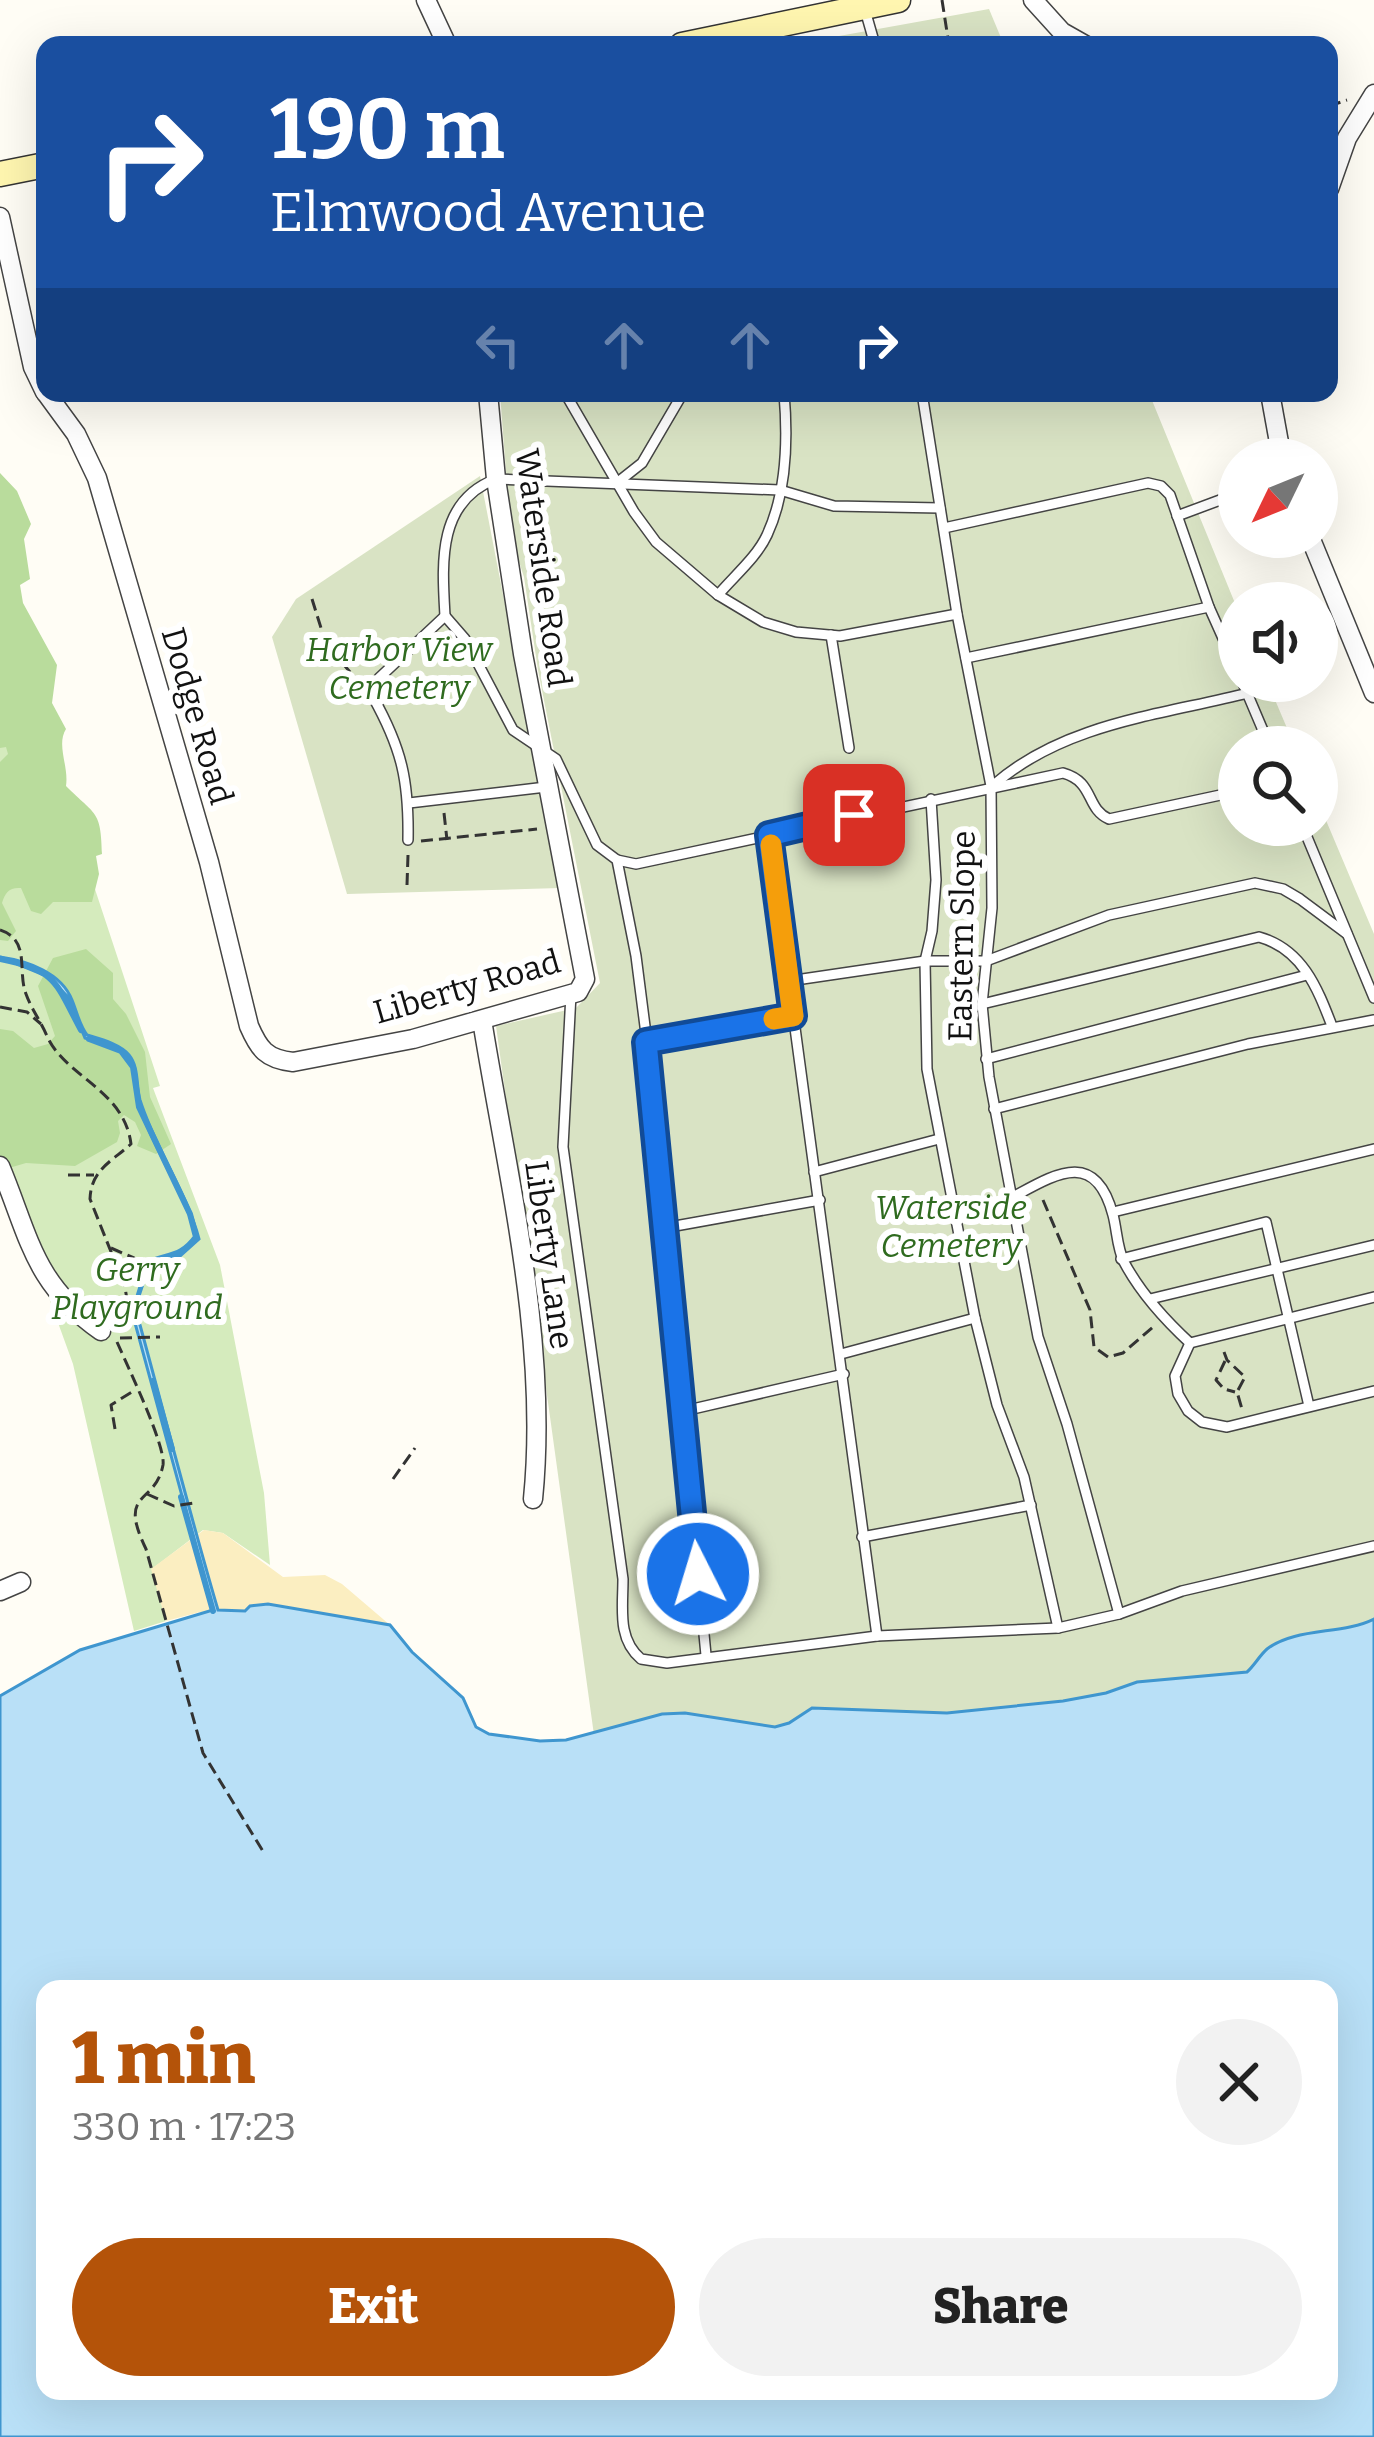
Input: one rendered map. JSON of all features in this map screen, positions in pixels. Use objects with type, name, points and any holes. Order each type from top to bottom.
[{"type":"street","points":[[426,0],[443,36]]},
{"type":"street","points":[[725,36],[898,0]]},
{"type":"street","points":[[1033,0],[1069,36]]},
{"type":"street","points":[[1338,135],[1373,96]]},
{"type":"street","points":[[0,174],[36,167]]},
{"type":"street","name":"Dodge Road","points":[[0,217],[36,375]]},
{"type":"street","name":"Dodge Road","points":[[52,402],[76,434],[97,478],[209,862],[248,1026],[260,1050],[275,1060]]},
{"type":"street","name":"Waterside Road","points":[[489,402],[496,478],[542,752]]},
{"type":"street","points":[[1272,402],[1278,438]]},
{"type":"street","points":[[1319,558],[1374,693]]},
{"type":"street","name":"Liberty Road","points":[[275,1060],[309,1059],[413,1039],[582,987],[586,971],[542,752]]},
{"type":"street","name":"Liberty Lane","points":[[482,1020],[506,1157],[537,1399],[533,1498]]},
{"type":"street","points":[[0,1166],[36,1260],[54,1292],[109,1335]]},
{"type":"street","points":[[0,1591],[21,1582]]},
{"type":"lane","points":[[864,7],[872,36]]},
{"type":"lane","points":[[570,402],[656,542],[718,595],[763,622],[796,632],[831,635],[957,614]]},
{"type":"lane","points":[[618,482],[642,464],[678,402]]},
{"type":"lane","points":[[718,595],[766,538],[780,490],[787,434],[785,402]]},
{"type":"lane","name":"Eastern Slope","points":[[923,402],[957,614],[992,786],[992,908],[982,1004],[994,1109],[1038,1337],[1119,1614]]},
{"type":"lane","points":[[940,508],[834,506],[780,490],[496,478],[473,488],[459,503],[441,557],[445,616],[465,639],[513,730],[556,759],[597,845],[617,860],[636,864],[1069,773],[1081,780],[1098,813],[1109,819],[1218,795]]},
{"type":"lane","points":[[944,528],[1148,483],[1162,486],[1170,494],[1218,627]]},
{"type":"lane","points":[[1177,516],[1218,501]]},
{"type":"lane","points":[[965,658],[1209,607]]},
{"type":"lane","points":[[408,840],[409,803],[399,746],[373,697],[379,678],[445,616]]},
{"type":"lane","points":[[831,635],[849,748]]},
{"type":"lane","points":[[992,786],[1061,741],[1218,700]]},
{"type":"lane","points":[[409,803],[549,787]]},
{"type":"lane","points":[[931,799],[936,880],[925,961],[927,1069],[975,1318],[1031,1505],[1058,1628]]},
{"type":"lane","points":[[769,835],[877,1636]]},
{"type":"lane","points":[[1311,846],[1374,998]]},
{"type":"lane","points":[[617,860],[636,956],[646,1042],[706,1655]]},
{"type":"lane","points":[[789,981],[925,961],[986,961],[1109,915],[1255,883],[1300,898],[1347,934]]},
{"type":"lane","points":[[982,1004],[1259,938],[1290,950],[1332,1026]]},
{"type":"lane","points":[[986,1059],[1307,975]]},
{"type":"lane","points":[[571,994],[562,1147],[604,1434],[627,1644],[640,1659],[650,1662],[877,1636],[1058,1628],[1119,1614],[1182,1591],[1374,1546]]},
{"type":"lane","points":[[646,1042],[793,1016]]},
{"type":"lane","points":[[994,1109],[1332,1026],[1374,1020]]},
{"type":"lane","points":[[814,1172],[939,1139]]},
{"type":"lane","points":[[1113,1212],[1374,1149]]},
{"type":"lane","points":[[1011,1198],[1058,1172],[1079,1170],[1093,1178],[1113,1212],[1121,1259],[1164,1318],[1190,1343]]},
{"type":"lane","points":[[664,1228],[820,1200]]},
{"type":"lane","points":[[1121,1259],[1266,1222],[1309,1406]]},
{"type":"lane","points":[[1150,1299],[1374,1245]]},
{"type":"lane","points":[[1190,1343],[1373,1297]]},
{"type":"lane","points":[[841,1354],[975,1318]]},
{"type":"lane","points":[[1190,1343],[1175,1376],[1178,1394],[1202,1422],[1227,1426],[1374,1391]]},
{"type":"lane","points":[[684,1411],[844,1374]]},
{"type":"lane","points":[[862,1537],[1031,1505]]},
{"type":"path","points":[[942,0],[948,36]]},
{"type":"path","points":[[312,599],[326,644],[373,697]]},
{"type":"path","points":[[442,801],[447,842]]},
{"type":"path","points":[[407,885],[408,840],[447,842],[540,828]]},
{"type":"path","points":[[0,930],[14,937],[23,961],[27,998],[52,1044],[110,1097],[129,1130],[131,1144],[96,1174],[90,1199],[127,1300],[109,1335]]},
{"type":"path","points":[[0,1007],[27,1012],[46,1031]]},
{"type":"path","points":[[68,1175],[96,1174]]},
{"type":"path","points":[[1031,1187],[1052,1213],[1090,1310],[1094,1347],[1108,1358],[1124,1353],[1164,1318]]},
{"type":"path","points":[[109,1247],[142,1265],[153,1278]]},
{"type":"path","points":[[109,1335],[157,1337]]},
{"type":"path","points":[[109,1335],[162,1448],[163,1467],[137,1504],[136,1528],[203,1753],[264,1853]]},
{"type":"path","points":[[1237,1392],[1224,1389],[1216,1380],[1226,1360],[1245,1377],[1237,1392],[1245,1422]]},
{"type":"path","points":[[115,1429],[111,1405],[136,1389]]},
{"type":"path","points":[[393,1479],[415,1448]]},
{"type":"path","points":[[145,1494],[174,1506],[194,1503]]},
{"type":"green space","points":[[989,9],[1000,36],[839,36]]},
{"type":"green space","name":"Waterside Cemetery","points":[[501,402],[1153,402],[1226,582],[1218,582],[1218,702],[1276,702],[1286,726],[1218,726],[1218,846],[1337,846],[1374,934],[1374,1619],[1279,1642],[1264,1651],[1247,1672],[1137,1682],[1063,1701],[947,1713],[812,1708],[775,1727],[685,1713],[662,1714],[594,1735],[496,1026],[576,1008],[600,983],[524,577],[511,537]]},
{"type":"green space","points":[[0,473],[17,491],[31,524],[24,539],[30,579],[20,585],[23,603],[57,665],[52,703],[66,729],[62,742],[66,786],[95,815],[102,854],[96,856],[99,874],[92,902],[53,902],[41,914],[31,911],[21,888],[8,891],[2,903],[16,931],[8,941],[0,940],[0,762],[8,754],[6,747],[0,748]]},
{"type":"green space","name":"Harbor View Cemetery","points":[[480,476],[560,888],[347,894],[272,637],[296,599]]},
{"type":"green space","name":"Gerry Playground","points":[[0,516],[54,765],[160,1086],[153,1088],[220,1265],[264,1493],[270,1565],[223,1533],[203,1530],[152,1569],[166,1621],[134,1631],[73,1364],[0,1163]]},
{"type":"green space","points":[[86,949],[113,973],[113,999],[145,1052],[150,1097],[171,1144],[156,1154],[137,1146],[141,1135],[135,1122],[124,1115],[118,1121],[117,1142],[75,1166],[26,1163],[9,1168],[0,1163],[0,1029],[13,1031],[34,1048],[48,1044],[55,1036],[38,986],[53,958]]},
{"type":"sand","points":[[204,1530],[223,1533],[283,1577],[325,1575],[390,1625],[268,1604],[166,1621],[151,1569]]},
{"type":"water","points":[[0,957],[52,975],[67,990],[87,1035],[115,1045],[129,1055],[146,1118],[199,1239],[178,1258],[149,1266],[134,1311],[218,1610],[245,1611],[268,1604],[390,1625],[463,1698],[476,1727],[489,1734],[540,1741],[566,1740],[662,1714],[685,1713],[775,1727],[812,1708],[947,1713],[1063,1701],[1137,1682],[1247,1672],[1279,1642],[1374,1619],[1374,2437],[0,2437],[0,1696],[80,1650],[213,1610],[132,1312],[147,1264],[178,1256],[196,1237],[145,1122],[128,1058],[114,1047],[85,1038],[68,997],[49,977]]},
{"type":"waterway","points":[[0,959],[34,968],[53,981],[81,1030]]},
{"type":"waterway","points":[[89,1039],[121,1051],[133,1067],[139,1107],[190,1214],[196,1237],[176,1254],[150,1262]]},
{"type":"waterway","points":[[153,1381],[172,1449]]},
{"type":"waterway","points":[[181,1497],[213,1611]]},
{"type":"slow traffic","points":[[771,845],[793,1016],[774,1019]]},
{"type":"route","points":[[698,1574],[646,1042],[793,1016],[769,835],[854,815]]}]
